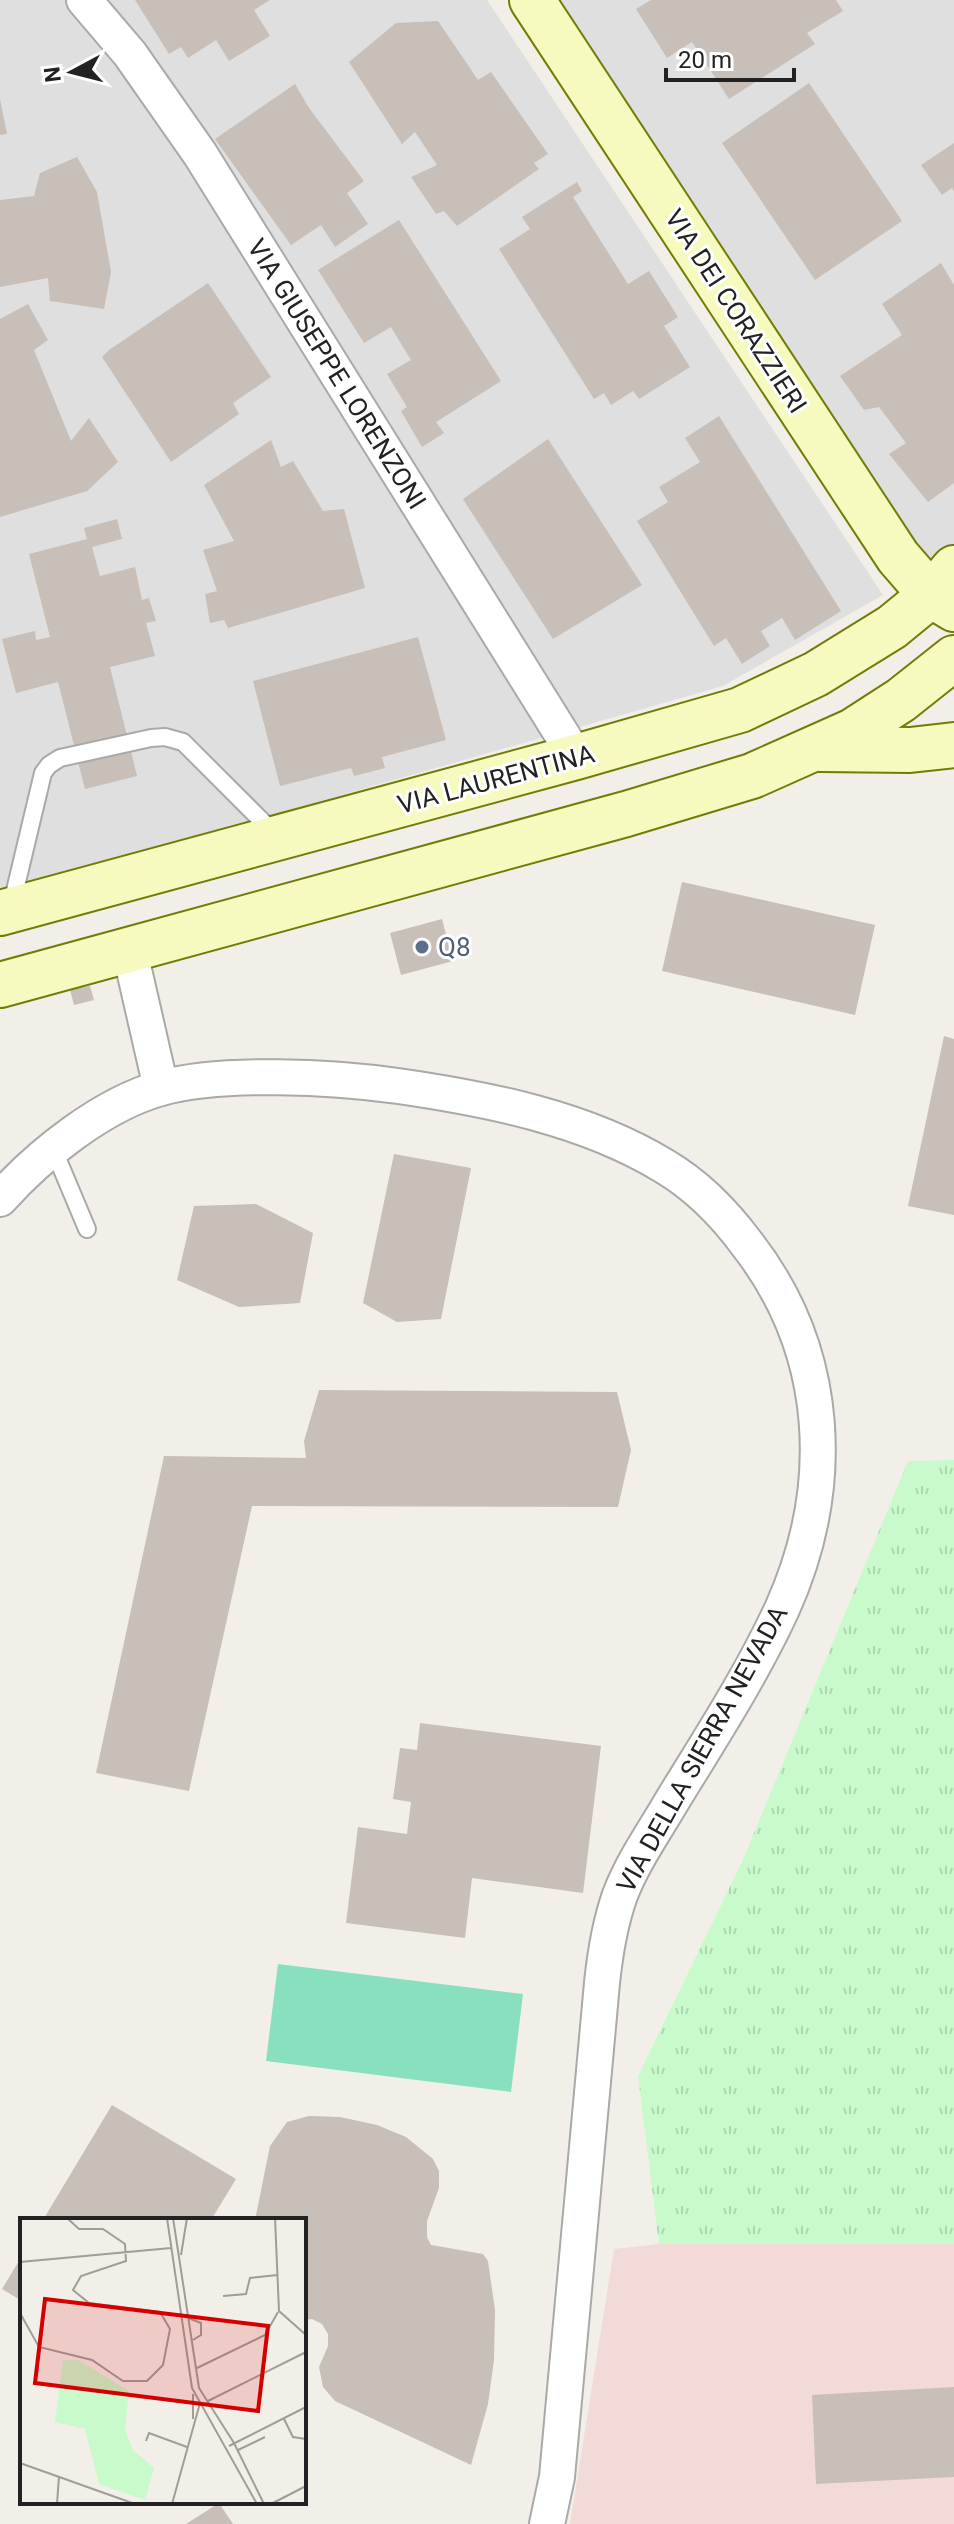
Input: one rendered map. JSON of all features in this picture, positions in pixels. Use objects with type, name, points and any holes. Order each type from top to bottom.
[{"type":"main road","name":"VIA DEI CORAZZIERI","points":[[532,0],[898,557],[946,591]]},
{"type":"main road","name":"VIA LAURENTINA","points":[[5,912],[740,710],[816,674],[946,591]]},
{"type":"main road","points":[[880,635],[954,658]]},
{"type":"main road","points":[[0,985],[626,814],[752,776],[818,748],[873,719],[954,658]]},
{"type":"main road","points":[[818,748],[910,750],[954,745]]},
{"type":"street","name":"VIA GIUSEPPE LORENZONI","points":[[84,0],[130,54],[200,154],[576,757]]},
{"type":"street","points":[[129,948],[161,1088]]},
{"type":"street","name":"VIA DELLA SIERRA NEVADA","points":[[0,1199],[53,1148],[96,1119],[161,1088],[274,1078],[386,1084],[547,1117],[632,1148],[682,1177],[727,1218],[776,1286],[792,1317],[807,1361],[815,1401],[818,1469],[814,1505],[797,1571],[766,1640],[633,1866],[619,1897],[610,1930],[594,2063],[557,2477],[547,2524]]},
{"type":"lane","points":[[5,912],[43,773],[60,758],[165,737],[183,742],[278,838]]},
{"type":"lane","points":[[53,1148],[87,1229]]},
{"type":"shaded area","points":[[0,0],[487,0],[883,595],[723,686],[135,854],[0,889]]},
{"type":"shaded area","points":[[561,0],[954,0],[954,546],[928,570]]},
{"type":"shaded area","points":[[659,2244],[954,2244],[954,2524],[570,2524],[614,2249]]},
{"type":"green space","points":[[954,1460],[954,2244],[659,2244],[638,2076],[742,1862],[908,1461]]},
{"type":"green space","points":[[278,1964],[523,1994],[511,2092],[266,2061]]},
{"type":"building","points":[[135,0],[270,0],[254,10],[270,36],[229,61],[216,40],[188,58],[181,47],[169,54]]},
{"type":"building","points":[[651,0],[836,0],[843,11],[807,33],[815,44],[729,99],[692,42],[667,58],[636,9]]},
{"type":"building","points":[[438,21],[478,80],[491,72],[548,154],[534,163],[539,169],[457,226],[444,211],[436,214],[411,177],[437,165],[415,132],[402,144],[349,62],[396,23]]},
{"type":"building","points":[[809,83],[902,221],[815,280],[722,143]]},
{"type":"building","points":[[295,84],[309,108],[364,181],[347,193],[368,224],[335,247],[321,225],[291,245],[215,139]]},
{"type":"building","points":[[0,99],[7,134],[0,135]]},
{"type":"building","points":[[954,143],[954,192],[952,188],[942,195],[921,165]]},
{"type":"building","points":[[77,157],[97,192],[111,272],[104,309],[50,301],[48,278],[0,287],[0,200],[34,196],[40,173]]},
{"type":"building","points":[[577,182],[582,191],[573,197],[628,284],[649,271],[678,317],[664,326],[690,367],[639,399],[633,391],[611,405],[604,393],[594,399],[499,249],[530,229],[522,217]]},
{"type":"building","points":[[399,220],[501,381],[436,422],[444,433],[422,447],[401,411],[407,407],[387,374],[411,360],[391,327],[364,343],[318,270]]},
{"type":"building","points":[[941,263],[954,285],[954,483],[928,502],[889,454],[906,443],[879,407],[864,410],[840,376],[902,335],[882,304]]},
{"type":"building","points":[[208,283],[271,377],[233,403],[239,414],[171,462],[102,357]]},
{"type":"building","points":[[28,304],[48,340],[34,350],[71,441],[89,418],[118,462],[87,491],[0,517],[0,319]]},
{"type":"building","points":[[719,416],[841,611],[795,640],[782,618],[761,631],[770,646],[742,664],[726,638],[714,646],[637,521],[668,502],[659,487],[700,462],[685,438]]},
{"type":"building","points":[[548,439],[642,585],[553,639],[463,499]]},
{"type":"building","points":[[271,440],[281,467],[293,461],[323,511],[344,509],[365,588],[228,628],[224,620],[210,623],[205,594],[217,591],[203,550],[234,541],[204,485]]},
{"type":"building","points":[[117,519],[122,539],[92,547],[100,576],[135,567],[142,600],[149,598],[156,621],[146,623],[155,656],[110,667],[137,776],[85,789],[58,682],[16,693],[2,639],[35,631],[36,640],[50,637],[29,554],[87,539],[84,528]]},
{"type":"building","points":[[418,637],[446,740],[382,757],[385,768],[354,776],[351,768],[280,786],[253,681]]},
{"type":"building","points":[[682,882],[875,925],[855,1015],[662,971]]},
{"type":"building","name":"Q8","points":[[442,919],[453,961],[401,975],[390,933]]},
{"type":"building","points":[[90,986],[94,1000],[74,1005],[70,990]]},
{"type":"building","points":[[944,1036],[954,1039],[954,1215],[908,1206]]},
{"type":"building","points":[[394,1154],[471,1168],[441,1319],[397,1322],[363,1303]]},
{"type":"building","points":[[256,1204],[313,1233],[300,1303],[239,1307],[177,1280],[194,1206]]},
{"type":"building","points":[[319,1390],[617,1392],[631,1450],[618,1507],[252,1506],[189,1791],[96,1773],[164,1456],[306,1458],[304,1441]]},
{"type":"building","points":[[420,1723],[601,1746],[583,1893],[472,1878],[465,1938],[346,1923],[358,1827],[407,1834],[411,1802],[393,1799],[400,1748],[417,1750]]},
{"type":"building","points":[[112,2105],[236,2179],[212,2218],[44,2218]]},
{"type":"building","points":[[309,2116],[340,2117],[377,2125],[406,2137],[433,2159],[439,2171],[439,2188],[427,2221],[427,2237],[431,2245],[483,2254],[488,2261],[495,2310],[494,2360],[488,2404],[471,2465],[335,2401],[323,2387],[319,2367],[328,2346],[328,2334],[322,2324],[306,2320],[306,2218],[255,2218],[270,2146],[287,2122]]},
{"type":"building","points":[[20,2259],[20,2300],[2,2289]]},
{"type":"building","points":[[954,2387],[954,2477],[816,2484],[812,2395]]},
{"type":"building","points":[[220,2504],[233,2524],[186,2524]]},
{"type":"place","name":"Q8","points":[[422,947]]}]
